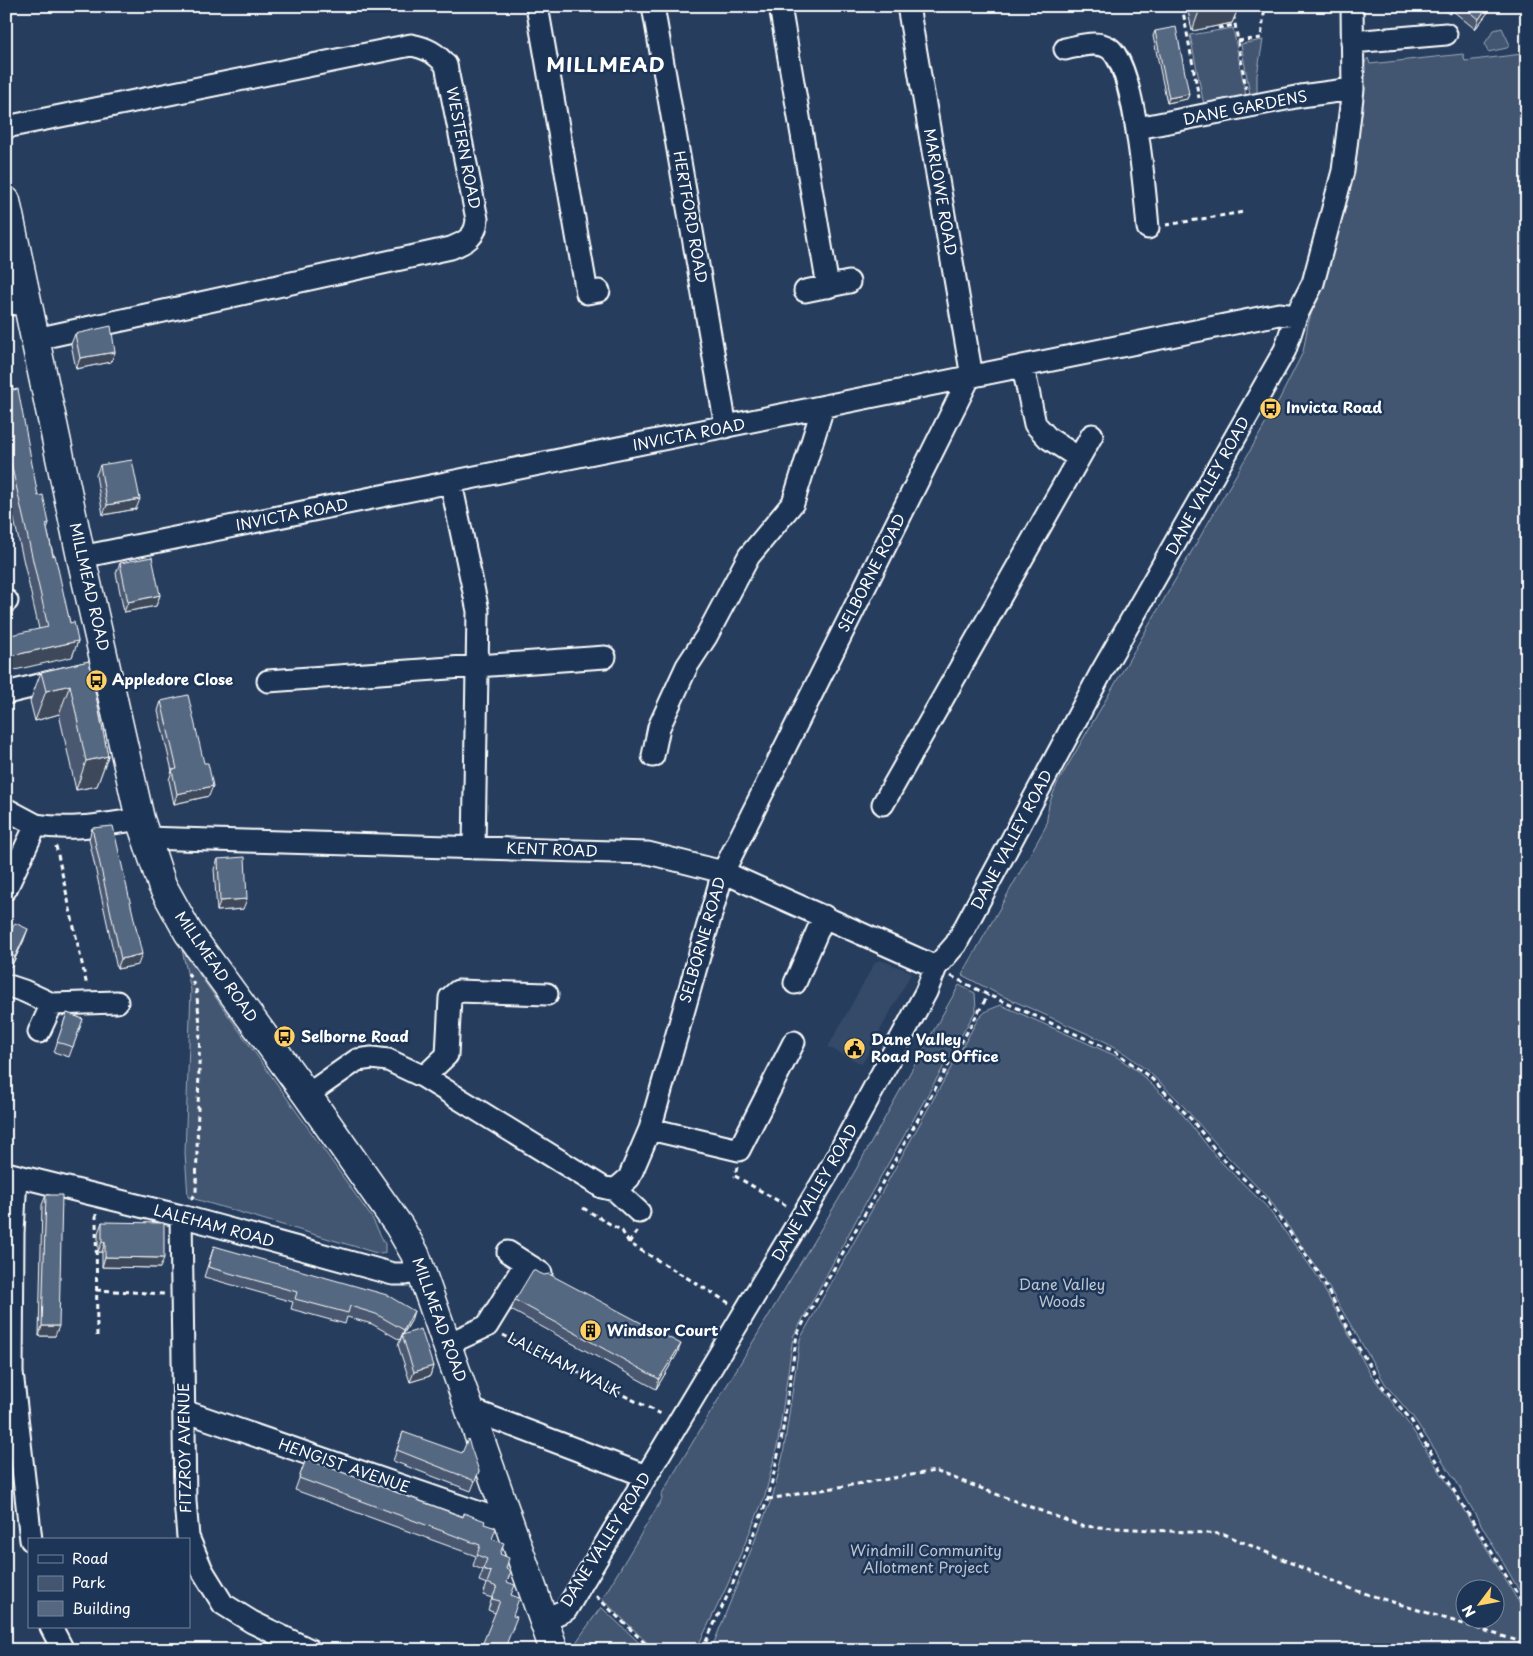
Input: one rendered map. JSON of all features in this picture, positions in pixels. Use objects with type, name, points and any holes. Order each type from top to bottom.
[{"type":"main road","name":"MILLMEAD ROAD","points":[[6,201],[17,303],[36,339],[81,557],[108,668],[142,828],[162,885],[188,932],[307,1095],[399,1226],[421,1267],[472,1410],[504,1512],[554,1650]]},
{"type":"street","points":[[537,6],[587,293],[599,291]]},
{"type":"street","name":"HERTFORD ROAD","points":[[653,6],[726,427]]},
{"type":"street","points":[[780,6],[828,286]]},
{"type":"street","name":"MARLOWE ROAD","points":[[908,6],[971,377]]},
{"type":"street","name":"DANE VALLEY ROAD","points":[[543,1620],[566,1610],[802,1216],[917,1010],[936,967],[956,944],[1102,673],[1285,350],[1296,316],[1313,282],[1343,171],[1353,89],[1352,6]]},
{"type":"street","points":[[1352,42],[1446,34]]},
{"type":"street","points":[[1065,48],[1093,44],[1108,47],[1119,58],[1138,128],[1148,228]]},
{"type":"street","name":"WESTERN ROAD","points":[[6,127],[412,45],[436,54],[446,65],[478,219],[477,228],[472,237],[451,248],[36,339]]},
{"type":"street","name":"DANE GARDENS","points":[[1138,128],[1249,106],[1353,89]]},
{"type":"street","points":[[805,291],[849,282]]},
{"type":"street","name":"INVICTA ROAD","points":[[81,557],[1279,314],[1296,316]]},
{"type":"street","points":[[1023,367],[1035,424],[1048,438],[1079,458]]},
{"type":"street","name":"SELBORNE ROAD","points":[[615,1190],[629,1178],[650,1128],[723,872],[971,377]]},
{"type":"street","points":[[653,756],[659,727],[687,666],[706,637],[749,556],[793,503],[823,407]]},
{"type":"street","points":[[883,804],[1092,435]]},
{"type":"street","points":[[451,482],[478,612],[474,848]]},
{"type":"street","points":[[268,681],[605,657]]},
{"type":"street","points":[[6,693],[108,668]]},
{"type":"street","points":[[6,809],[44,827],[6,889]]},
{"type":"street","name":"KENT ROAD","points":[[44,827],[142,828],[474,848],[648,853],[723,872],[936,967]]},
{"type":"street","points":[[795,983],[824,916]]},
{"type":"street","points":[[6,986],[24,991],[52,1004],[117,1002]]},
{"type":"street","points":[[424,1077],[447,1055],[450,998],[458,991],[548,994]]},
{"type":"street","points":[[39,1032],[52,1004]]},
{"type":"street","points":[[650,1128],[739,1150],[794,1042]]},
{"type":"street","points":[[307,1095],[357,1060],[372,1058],[388,1060],[424,1077],[602,1187],[615,1190],[639,1212]]},
{"type":"street","points":[[11,1174],[13,1233],[12,1372],[31,1538]]},
{"type":"street","name":"LALEHAM ROAD","points":[[11,1174],[181,1216],[393,1274],[406,1274],[421,1267]]},
{"type":"street","name":"FITZROY AVENUE","points":[[181,1216],[185,1501],[188,1538]]},
{"type":"street","points":[[448,1344],[487,1326],[525,1263]]},
{"type":"street","points":[[472,1410],[646,1476]]},
{"type":"street","name":"HENGIST AVENUE","points":[[184,1411],[486,1515],[494,1516],[504,1512]]},
{"type":"street","name":"FITZROY AVENUE","points":[[190,1542],[202,1570],[223,1604],[252,1622],[310,1650]]},
{"type":"street","points":[[51,1628],[62,1650]]},
{"type":"path","points":[[1182,6],[1202,116]]},
{"type":"path","points":[[1232,6],[1249,106]]},
{"type":"path","points":[[1238,41],[1261,38],[1265,6]]},
{"type":"path","points":[[1218,28],[1235,26]]},
{"type":"path","points":[[1148,228],[1244,212]]},
{"type":"path","points":[[44,827],[91,1004]]},
{"type":"path","points":[[181,1216],[196,1193],[200,1094],[199,1015],[196,989],[184,965]]},
{"type":"path","points":[[936,967],[988,995],[1116,1052],[1152,1079],[1191,1119],[1220,1156],[1268,1202],[1318,1272],[1378,1379],[1416,1428],[1527,1610]]},
{"type":"path","points":[[702,1650],[731,1588],[768,1499],[781,1442],[797,1334],[988,995]]},
{"type":"path","points":[[739,1150],[735,1176],[802,1216]]},
{"type":"path","points":[[97,1336],[96,1213],[99,1196]]},
{"type":"path","points":[[583,1208],[622,1231],[629,1243],[745,1312]]},
{"type":"path","points":[[96,1290],[182,1294]]},
{"type":"path","name":"LALEHAM WALK","points":[[487,1326],[679,1423]]},
{"type":"path","points":[[768,1499],[934,1471],[1081,1526],[1224,1534],[1354,1590],[1518,1641],[1524,1650]]},
{"type":"path","points":[[579,1588],[597,1596],[652,1650]]},
{"type":"shaded area","points":[[1520,6],[1527,6],[1527,128],[1522,54]]},
{"type":"shaded area","points":[[880,960],[912,972],[862,1064],[828,1047],[875,962]]},
{"type":"green space","points":[[1233,28],[1246,96],[1204,105],[1190,35]]},
{"type":"green space","points":[[1502,28],[1510,45],[1507,48],[1488,52],[1485,43],[1494,30]]},
{"type":"green space","points":[[1263,40],[1257,75],[1257,93],[1250,94],[1241,44]]},
{"type":"green space","points":[[1463,54],[1465,61],[1522,54],[1527,127],[1527,1604],[1456,1481],[1413,1417],[1386,1385],[1319,1271],[1270,1200],[1224,1153],[1178,1100],[1149,1072],[1127,1055],[1106,1042],[998,994],[962,975],[1046,826],[1049,804],[1057,784],[1277,404],[1303,352],[1308,324],[1335,237],[1365,62],[1368,58],[1370,64]]},
{"type":"green space","points":[[182,950],[372,1218],[385,1244],[385,1253],[380,1254],[188,1197],[185,1153],[191,990]]},
{"type":"green space","points":[[959,985],[975,993],[976,1010],[861,1211],[793,1337],[778,1442],[765,1496],[727,1586],[696,1650],[655,1650],[602,1599],[662,1499],[661,1495],[849,1182]]},
{"type":"green space","name":"Dane Valley Woods","points":[[1001,1005],[1114,1055],[1136,1070],[1179,1110],[1218,1159],[1266,1206],[1316,1274],[1369,1372],[1408,1423],[1450,1487],[1504,1578],[1456,1578],[1456,1628],[1506,1628],[1506,1581],[1527,1616],[1527,1650],[711,1650],[773,1495],[783,1455],[800,1339],[978,1019],[986,1011]]},
{"type":"green space","points":[[601,1607],[647,1650],[577,1650],[577,1641]]},
{"type":"building","points":[[1463,6],[1488,6],[1479,19]]},
{"type":"building","points":[[1176,27],[1189,94],[1169,98],[1155,31]]},
{"type":"building","points":[[111,326],[115,352],[80,358],[75,334]]},
{"type":"building","points":[[6,359],[13,390],[18,389],[38,496],[43,495],[49,523],[46,524],[53,556],[55,555],[70,623],[74,622],[78,641],[6,657],[6,636],[48,627],[6,441]]},
{"type":"building","points":[[132,460],[140,499],[107,505],[100,465]]},
{"type":"building","points":[[152,557],[160,595],[128,602],[120,563]]},
{"type":"building","points":[[89,661],[108,756],[86,761],[70,685],[46,691],[41,672]]},
{"type":"building","points":[[188,695],[204,763],[208,763],[213,786],[177,794],[172,770],[177,769],[161,701]]},
{"type":"building","points":[[113,826],[142,954],[121,959],[92,828]]},
{"type":"building","points":[[245,857],[247,899],[220,901],[218,859]]},
{"type":"building","points":[[15,923],[28,929],[15,957],[6,952],[6,941]]},
{"type":"building","points":[[67,1013],[83,1019],[73,1047],[57,1042]]},
{"type":"building","points":[[46,1195],[62,1195],[59,1326],[42,1326]]},
{"type":"building","points":[[102,1222],[164,1223],[164,1258],[105,1257],[105,1242],[102,1242]]},
{"type":"building","points":[[214,1246],[387,1295],[414,1311],[404,1330],[376,1314],[350,1306],[348,1313],[295,1299],[297,1292],[208,1267]]},
{"type":"building","name":"Windsor Court","points":[[533,1270],[544,1275],[549,1274],[681,1344],[659,1379],[515,1300]]},
{"type":"building","points":[[421,1329],[433,1366],[414,1372],[402,1335]]},
{"type":"building","points":[[403,1432],[462,1453],[468,1439],[479,1471],[475,1481],[397,1450]]},
{"type":"building","points":[[306,1459],[463,1517],[464,1513],[485,1521],[484,1524],[496,1528],[492,1539],[504,1543],[500,1554],[509,1558],[506,1569],[511,1571],[507,1582],[515,1585],[511,1595],[519,1598],[513,1616],[517,1617],[504,1650],[480,1650],[500,1601],[492,1599],[497,1587],[487,1583],[491,1572],[483,1569],[487,1559],[477,1555],[480,1545],[299,1478]]},
{"type":"place","name":"Invicta Road","points":[[1270,408]]},
{"type":"place","name":"Appledore Close","points":[[96,680]]},
{"type":"place","name":"Selborne Road","points":[[285,1037]]},
{"type":"place","name":"Dane Valley Road Post Office","points":[[855,1049]]},
{"type":"place","name":"Windsor Court","points":[[591,1331]]},
{"type":"district","name":"MILLMEAD","points":[[606,65]]},
{"type":"park label","name":"Windmill Community Allotment Project","points":[[926,1560]]}]
